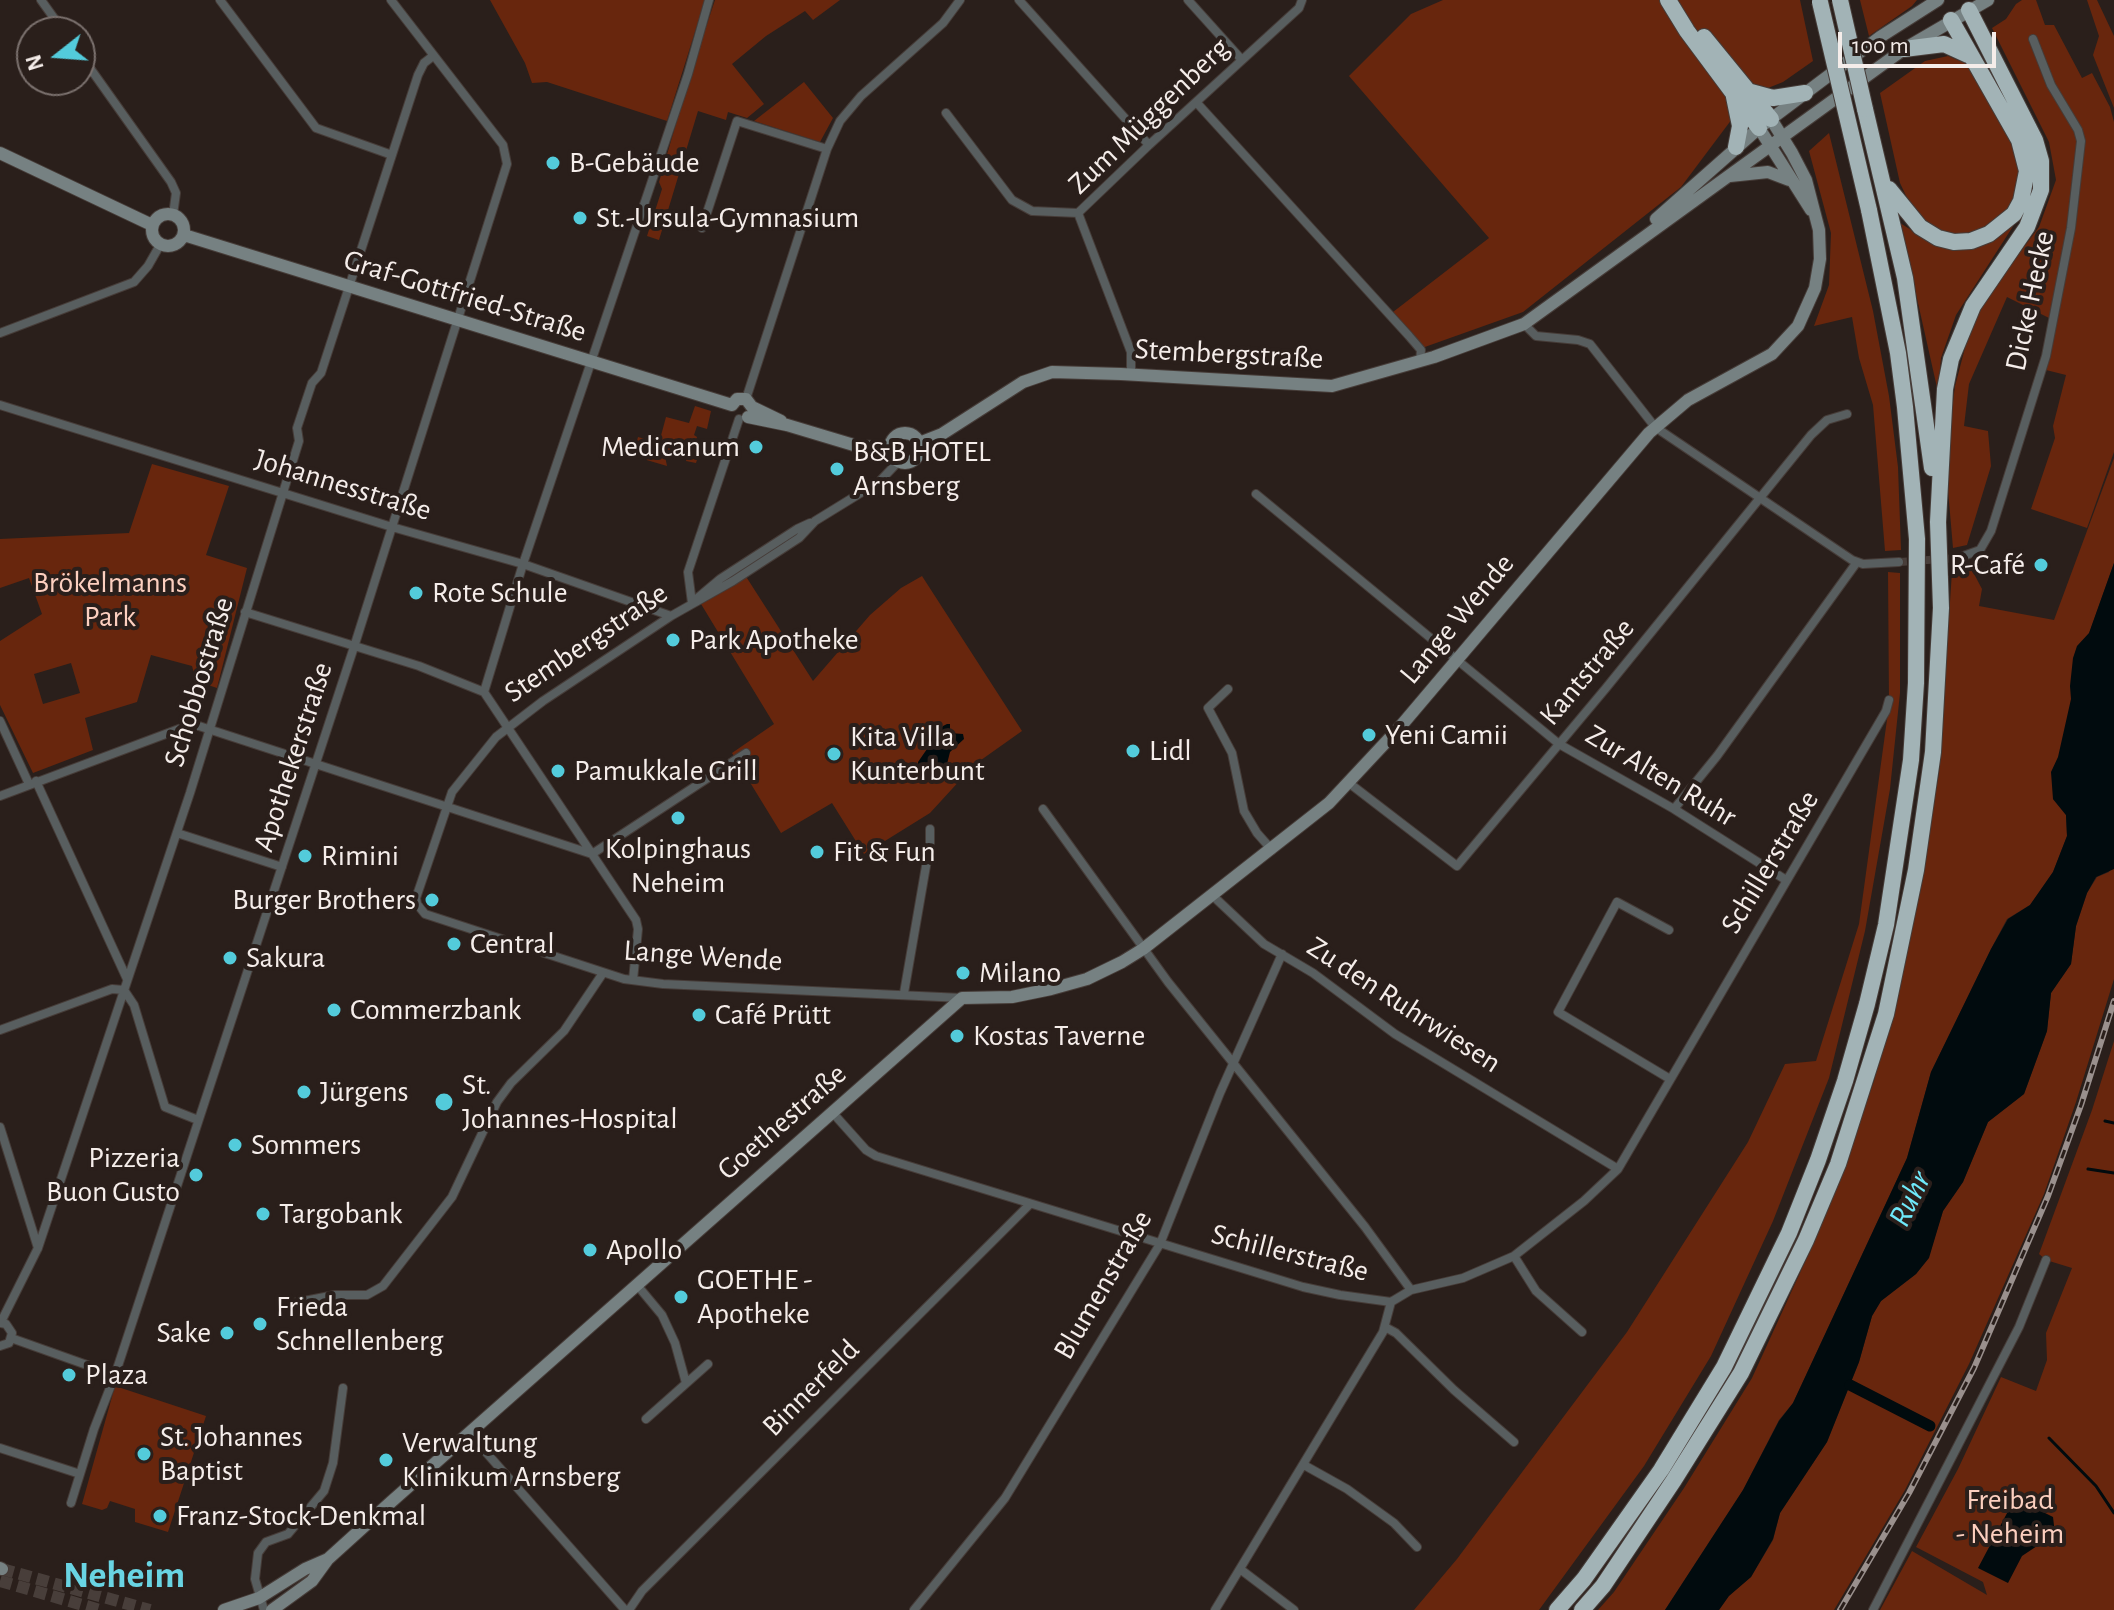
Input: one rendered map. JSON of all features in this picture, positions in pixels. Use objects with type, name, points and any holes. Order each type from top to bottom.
[{"type":"highway","points":[[1668,0],[1732,92],[1765,124]]},
{"type":"highway","points":[[1677,0],[1751,92],[1765,124]]},
{"type":"highway","points":[[1840,0],[1897,242],[1918,353],[1938,522]]},
{"type":"highway","points":[[1557,1610],[1584,1579],[1661,1470],[1724,1367],[1789,1233],[1833,1120],[1867,1004],[1883,938],[1900,843],[1911,760],[1918,581],[1905,407],[1898,353],[1869,210],[1820,1]]},
{"type":"highway","points":[[1582,1610],[1603,1586],[1741,1373],[1806,1240],[1838,1164],[1886,1014],[1903,938],[1929,788],[1941,608],[1938,522],[1943,403],[1951,359],[1973,306],[2027,227],[2038,201],[2042,179],[2035,140],[1966,5]]},
{"type":"highway","points":[[1882,177],[1911,219],[1938,238],[1962,242],[1980,238],[1998,229],[2014,214],[2021,201],[2026,183],[2025,159],[2013,129],[1951,20]]},
{"type":"highway","points":[[1904,49],[1944,44],[1970,56]]},
{"type":"highway","points":[[1732,92],[1739,119],[1740,135],[1736,147]]},
{"type":"highway","points":[[1751,92],[1773,98],[1805,93]]},
{"type":"street","points":[[220,0],[316,128],[392,155]]},
{"type":"street","points":[[391,0],[433,56]]},
{"type":"street","points":[[484,692],[523,564],[709,0]]},
{"type":"street","points":[[692,603],[688,572],[746,410],[827,149],[840,121],[861,96],[943,23],[960,0]]},
{"type":"street","points":[[1019,0],[1149,145]]},
{"type":"street","points":[[1188,0],[1242,60]]},
{"type":"street","name":"Zum Müggenberg","points":[[1131,374],[1131,352],[1078,213],[1299,8],[1302,0]]},
{"type":"street","points":[[1939,0],[1951,20]]},
{"type":"street","name":"Stembergstraße","points":[[1618,254],[1765,124],[1880,37],[1939,0]]},
{"type":"street","name":"Stembergstraße","points":[[919,443],[942,434],[1023,382],[1052,372],[1131,374],[1320,387],[1342,385],[1420,362],[1524,324],[1904,49],[1951,20],[1966,5],[1988,0]]},
{"type":"street","name":"Dicke Hecke","points":[[1958,558],[1980,550],[1991,531],[2046,356],[2071,228],[2081,141],[2078,130],[2051,85],[2033,39]]},
{"type":"street","name":"Schobbostraße","points":[[0,1322],[38,1248],[210,729],[299,441],[297,428],[312,383],[321,373],[418,75],[424,63],[433,56]]},
{"type":"street","name":"Apothekerstraße","points":[[71,1503],[354,647],[507,164],[505,151],[433,56]]},
{"type":"street","points":[[96,77],[171,182],[176,193],[173,215]]},
{"type":"street","points":[[1197,103],[1409,336],[1421,350],[1420,362]]},
{"type":"street","points":[[946,113],[1012,200],[1032,211],[1078,213]]},
{"type":"street","points":[[702,228],[737,121],[827,149]]},
{"type":"street","name":"Lange Wende","points":[[417,904],[425,914],[603,973],[663,984],[962,998],[1012,997],[1063,987],[1098,974],[1143,949],[1272,850],[1349,783],[1655,427],[1688,400],[1760,363],[1790,337],[1805,313],[1815,288],[1820,259],[1817,218],[1806,180],[1782,137],[1765,124]]},
{"type":"street","name":"Lange Wende","points":[[1765,124],[1769,146],[1817,218]]},
{"type":"street","points":[[0,153],[152,225]]},
{"type":"street","points":[[1726,176],[1768,172],[1792,181]]},
{"type":"street","points":[[160,215],[173,215],[181,221],[184,235],[174,246],[160,245],[152,237],[152,225],[160,215]]},
{"type":"street","name":"Graf-Gottfried-Straße","points":[[184,235],[732,405],[733,415],[746,410]]},
{"type":"street","points":[[0,333],[134,282],[160,245]]},
{"type":"street","points":[[1524,324],[1536,336],[1590,344],[1655,427],[1857,562],[1899,562]]},
{"type":"street","name":"Johannesstraße","points":[[0,405],[392,527],[523,564],[671,616]]},
{"type":"street","points":[[746,410],[857,446],[889,448]]},
{"type":"street","name":"Kantstraße","points":[[1349,783],[1457,866],[1822,423],[1831,417],[1847,414]]},
{"type":"street","points":[[904,433],[913,435],[919,443],[918,455],[913,461],[898,462],[889,448],[894,437],[904,433]]},
{"type":"street","name":"Stembergstraße","points":[[417,904],[416,898],[452,792],[496,737],[671,616],[799,538],[815,521],[880,481],[898,462]]},
{"type":"street","name":"Zur Alten Ruhr","points":[[1256,494],[1559,744],[1674,809],[1786,880]]},
{"type":"street","points":[[1674,809],[1717,756],[1857,562]]},
{"type":"street","points":[[245,612],[419,666],[484,692],[637,922],[633,980]]},
{"type":"street","points":[[1228,689],[1208,708],[1232,753],[1244,811],[1272,850]]},
{"type":"street","name":"Schillerstraße","points":[[832,1112],[866,1150],[876,1156],[1303,1287],[1391,1302],[1411,1290],[1463,1278],[1514,1256],[1584,1201],[1618,1169],[1886,711],[1889,700]]},
{"type":"street","points":[[0,721],[33,782],[127,980]]},
{"type":"street","points":[[0,796],[187,726],[199,726],[592,854]]},
{"type":"street","points":[[592,854],[746,753]]},
{"type":"street","points":[[1043,809],[1119,910],[1143,949],[1371,1234],[1411,1290]]},
{"type":"street","points":[[904,993],[930,829]]},
{"type":"street","points":[[177,833],[282,867]]},
{"type":"street","name":"Zu den Ruhrwiesen","points":[[1212,895],[1264,944],[1313,973],[1395,1034],[1618,1169]]},
{"type":"street","points":[[1669,930],[1617,902],[1558,1012],[1670,1079]]},
{"type":"street","name":"Blumenstraße","points":[[914,1610],[1005,1498],[1160,1244],[1220,1093],[1282,954]]},
{"type":"street","points":[[294,1303],[335,1295],[371,1294],[383,1286],[452,1197],[497,1102],[511,1083],[564,1031],[603,973]]},
{"type":"street","points":[[0,1030],[112,989],[124,990],[134,1005],[165,1107],[198,1120]]},
{"type":"street","name":"Goethestraße","points":[[272,1610],[312,1581],[328,1559],[962,998]]},
{"type":"street","points":[[0,1127],[38,1248]]},
{"type":"street","name":"Binnerfeld","points":[[627,1610],[642,1591],[1030,1204]]},
{"type":"street","points":[[1514,1256],[1536,1291],[1582,1332]]},
{"type":"street","points":[[1873,1610],[2019,1327],[2046,1260]]},
{"type":"street","points":[[637,1285],[662,1315],[675,1343],[686,1383]]},
{"type":"street","points":[[1215,1610],[1385,1327],[1391,1302]]},
{"type":"street","points":[[0,1322],[10,1328],[11,1338],[9,1343],[0,1346]]},
{"type":"street","points":[[1385,1327],[1396,1333],[1454,1390],[1514,1442]]},
{"type":"street","points":[[11,1338],[115,1375]]},
{"type":"street","points":[[646,1419],[708,1364]]},
{"type":"street","points":[[261,1604],[255,1569],[260,1548],[266,1542],[288,1534],[327,1486],[343,1388]]},
{"type":"street","points":[[469,1433],[627,1610]]},
{"type":"street","points":[[0,1448],[80,1474]]},
{"type":"street","points":[[1304,1465],[1347,1489],[1394,1523],[1417,1547]]},
{"type":"street","name":"Goethestraße","points":[[224,1610],[261,1604],[305,1569],[328,1559]]},
{"type":"street","points":[[1240,1569],[1294,1610]]},
{"type":"green space","points":[[490,0],[705,0],[667,121],[547,82],[532,83],[525,63]]},
{"type":"green space","points":[[715,0],[840,0],[813,20],[805,11],[766,36],[732,64],[764,104],[747,118],[728,112],[726,120],[698,111],[659,240],[647,236],[662,189],[659,182]]},
{"type":"green space","points":[[1443,0],[1800,0],[1813,61],[1783,82],[1763,90],[1732,119],[1681,187],[1523,312],[1422,348],[1393,312],[1489,238],[1349,76],[1411,14]]},
{"type":"green space","points":[[1860,0],[1917,0],[1912,6],[1869,36]]},
{"type":"green space","points":[[2022,0],[2036,0],[2045,25],[2054,25],[2082,78],[2092,73],[2110,107],[2114,122],[2114,452],[2087,528],[2031,509],[2055,438],[2053,426],[2066,375],[2046,370],[2051,351],[2049,318],[2007,297],[1969,384],[1964,426],[1988,431],[1991,466],[1967,545],[1953,548],[1948,490],[1949,433],[1955,386],[1970,329],[1992,289],[2039,227],[2056,180],[2049,142],[1992,28],[2006,19]]},
{"type":"green space","points":[[2087,0],[2097,0],[2114,36],[2114,108],[2093,55],[2099,36]]},
{"type":"green space","points":[[1948,56],[1960,61],[1963,58],[2010,134],[2020,165],[2016,200],[1997,223],[1971,234],[1947,234],[1923,220],[1909,202],[1900,183],[1880,93],[1925,61]]},
{"type":"green space","points":[[804,82],[833,118],[820,142],[754,121]]},
{"type":"green space","points":[[1829,133],[1873,311],[1889,396],[1898,467],[1901,550],[1885,551],[1873,405],[1859,358],[1852,317],[1814,326],[1829,285],[1831,233],[1809,151]]},
{"type":"green space","points":[[2019,217],[1956,315],[1941,358],[1938,392],[1900,223],[1937,246],[1963,249]]},
{"type":"green space","points":[[695,406],[711,411],[707,429],[697,426],[694,435],[697,437],[694,448],[700,450],[696,463],[686,461],[688,453],[677,449],[673,457],[665,456],[667,466],[633,456],[638,437],[659,443],[666,417],[689,423]]},
{"type":"green space","points":[[2114,458],[2114,563],[2089,634],[2053,799],[2066,815],[2067,836],[2053,872],[2030,905],[2007,919],[1991,949],[1931,1072],[1907,1158],[1793,1403],[1779,1420],[1743,1490],[1665,1610],[1598,1610],[1614,1592],[1684,1488],[1752,1378],[1815,1240],[1874,1081],[1912,927],[1939,773],[1952,571],[1972,570],[1982,589],[1979,606],[2054,620]]},
{"type":"green space","name":"Brökelmanns Park","points":[[152,464],[229,486],[206,555],[247,568],[217,688],[196,681],[192,666],[151,655],[137,702],[85,718],[93,750],[33,773],[0,705],[0,641],[42,614],[29,578],[0,588],[0,539],[129,533]],"holes":[[[71,663],[80,693],[43,704],[34,674]]]},
{"type":"green space","points":[[1888,572],[1900,573],[1900,693],[1890,789],[1865,931],[1829,1078],[1773,1221],[1711,1356],[1644,1466],[1539,1610],[1414,1610],[1457,1559],[1627,1332],[1748,1142],[1785,1064],[1816,1061],[1859,924],[1889,705]]},
{"type":"green space","points":[[745,575],[813,681],[870,615],[901,588],[922,576],[1022,731],[974,765],[930,813],[864,854],[832,803],[781,833],[732,753],[774,724],[701,604]]},
{"type":"green space","points":[[2114,860],[2114,979],[2076,1102],[2044,1194],[1969,1364],[1905,1490],[1834,1610],[1719,1610],[1728,1596],[1751,1577],[1773,1540],[1780,1513],[1827,1442],[1859,1362],[1872,1316],[1881,1301],[1916,1274],[1928,1258],[1943,1211],[1963,1182],[1988,1122],[2024,1094],[2047,1031],[2051,993],[2071,964],[2076,926],[2087,893],[2097,877],[2109,872]]},
{"type":"green space","name":"Freibad - Neheim","points":[[2114,1041],[2114,1610],[1880,1610],[1912,1551],[1987,1595],[1983,1582],[1916,1547],[1958,1469],[2001,1377],[2036,1391],[2047,1360],[2046,1333],[2072,1268],[2046,1260],[2039,1254]]},
{"type":"green space","points":[[115,1386],[206,1416],[168,1532],[135,1522],[135,1509],[110,1501],[107,1508],[102,1510],[82,1504]]},
{"type":"water","name":"Ruhr","points":[[2114,563],[2114,869],[2096,877],[2087,893],[2076,926],[2071,964],[2051,993],[2047,1031],[2024,1094],[1988,1122],[1963,1182],[1943,1211],[1929,1258],[1916,1274],[1881,1301],[1872,1316],[1859,1362],[1827,1442],[1780,1513],[1773,1539],[1751,1577],[1729,1596],[1719,1610],[1665,1610],[1743,1490],[1779,1421],[1793,1403],[1907,1158],[1931,1072],[1991,949],[2008,919],[2030,905],[2053,872],[2067,836],[2066,815],[2053,799],[2051,772],[2058,757],[2071,699],[2073,658],[2077,646],[2089,633]]},
{"type":"water","points":[[950,724],[950,733],[963,734],[964,739],[950,752],[946,768],[939,775],[923,780],[918,762]]},
{"type":"water","points":[[2015,1498],[2053,1517],[2055,1534],[2022,1556],[2008,1583],[1978,1568]]},
{"type":"waterway","points":[[2105,1121],[2114,1123]]},
{"type":"waterway","points":[[2088,1169],[2114,1173]]},
{"type":"waterway","points":[[1850,1385],[1930,1426]]},
{"type":"waterway","points":[[2049,1438],[2096,1486],[2114,1513]]},
{"type":"tunnel","points":[[1899,562],[1958,558]]},
{"type":"tunnel","points":[[2,1569],[150,1610]]},
{"type":"tunnel","points":[[0,1581],[100,1610]]},
{"type":"railway","points":[[1840,1610],[1909,1493],[1974,1368],[2048,1196],[2114,1001]]},
{"type":"place","name":"B-Gebäude","points":[[553,163]]},
{"type":"place","name":"St.-Ursula-Gymnasium","points":[[580,218]]},
{"type":"place","name":"Medicanum","points":[[756,447]]},
{"type":"place","name":"B&B HOTEL Arnsberg","points":[[837,469]]},
{"type":"place","name":"R-Café","points":[[2041,565]]},
{"type":"place","name":"Rote Schule","points":[[416,593]]},
{"type":"place","name":"Park Apotheke","points":[[673,640]]},
{"type":"place","name":"Yeni Camii","points":[[1369,735]]},
{"type":"place","name":"Lidl","points":[[1133,751]]},
{"type":"place","name":"Kita Villa Kunterbunt","points":[[834,754]]},
{"type":"place","name":"Pamukkale Grill","points":[[558,771]]},
{"type":"place","name":"Kolpinghaus Neheim","points":[[678,818]]},
{"type":"place","name":"Fit & Fun","points":[[817,852]]},
{"type":"place","name":"Rimini","points":[[305,856]]},
{"type":"place","name":"Burger Brothers","points":[[432,900]]},
{"type":"place","name":"Central","points":[[454,944]]},
{"type":"place","name":"Sakura","points":[[230,958]]},
{"type":"place","name":"Milano","points":[[963,973]]},
{"type":"place","name":"Commerzbank","points":[[334,1010]]},
{"type":"place","name":"Café Prütt","points":[[699,1015]]},
{"type":"place","name":"Kostas Taverne","points":[[957,1036]]},
{"type":"place","name":"Jürgens","points":[[304,1092]]},
{"type":"place","name":"St. Johannes-Hospital","points":[[444,1102]]},
{"type":"place","name":"Sommers","points":[[235,1145]]},
{"type":"place","name":"Pizzeria Buon Gusto","points":[[196,1175]]},
{"type":"place","name":"Targobank","points":[[263,1214]]},
{"type":"place","name":"Apollo","points":[[590,1250]]},
{"type":"place","name":"GOETHE - Apotheke","points":[[681,1297]]},
{"type":"place","name":"Frieda Schnellenberg","points":[[260,1324]]},
{"type":"place","name":"Sake","points":[[227,1333]]},
{"type":"place","name":"Plaza","points":[[69,1375]]},
{"type":"place","name":"St. Johannes Baptist","points":[[144,1454]]},
{"type":"place","name":"Verwaltung Klinikum Arnsberg","points":[[386,1460]]},
{"type":"place","name":"Franz-Stock-Denkmal","points":[[160,1516]]},
{"type":"district","name":"Neheim","points":[[124,1576]]}]
